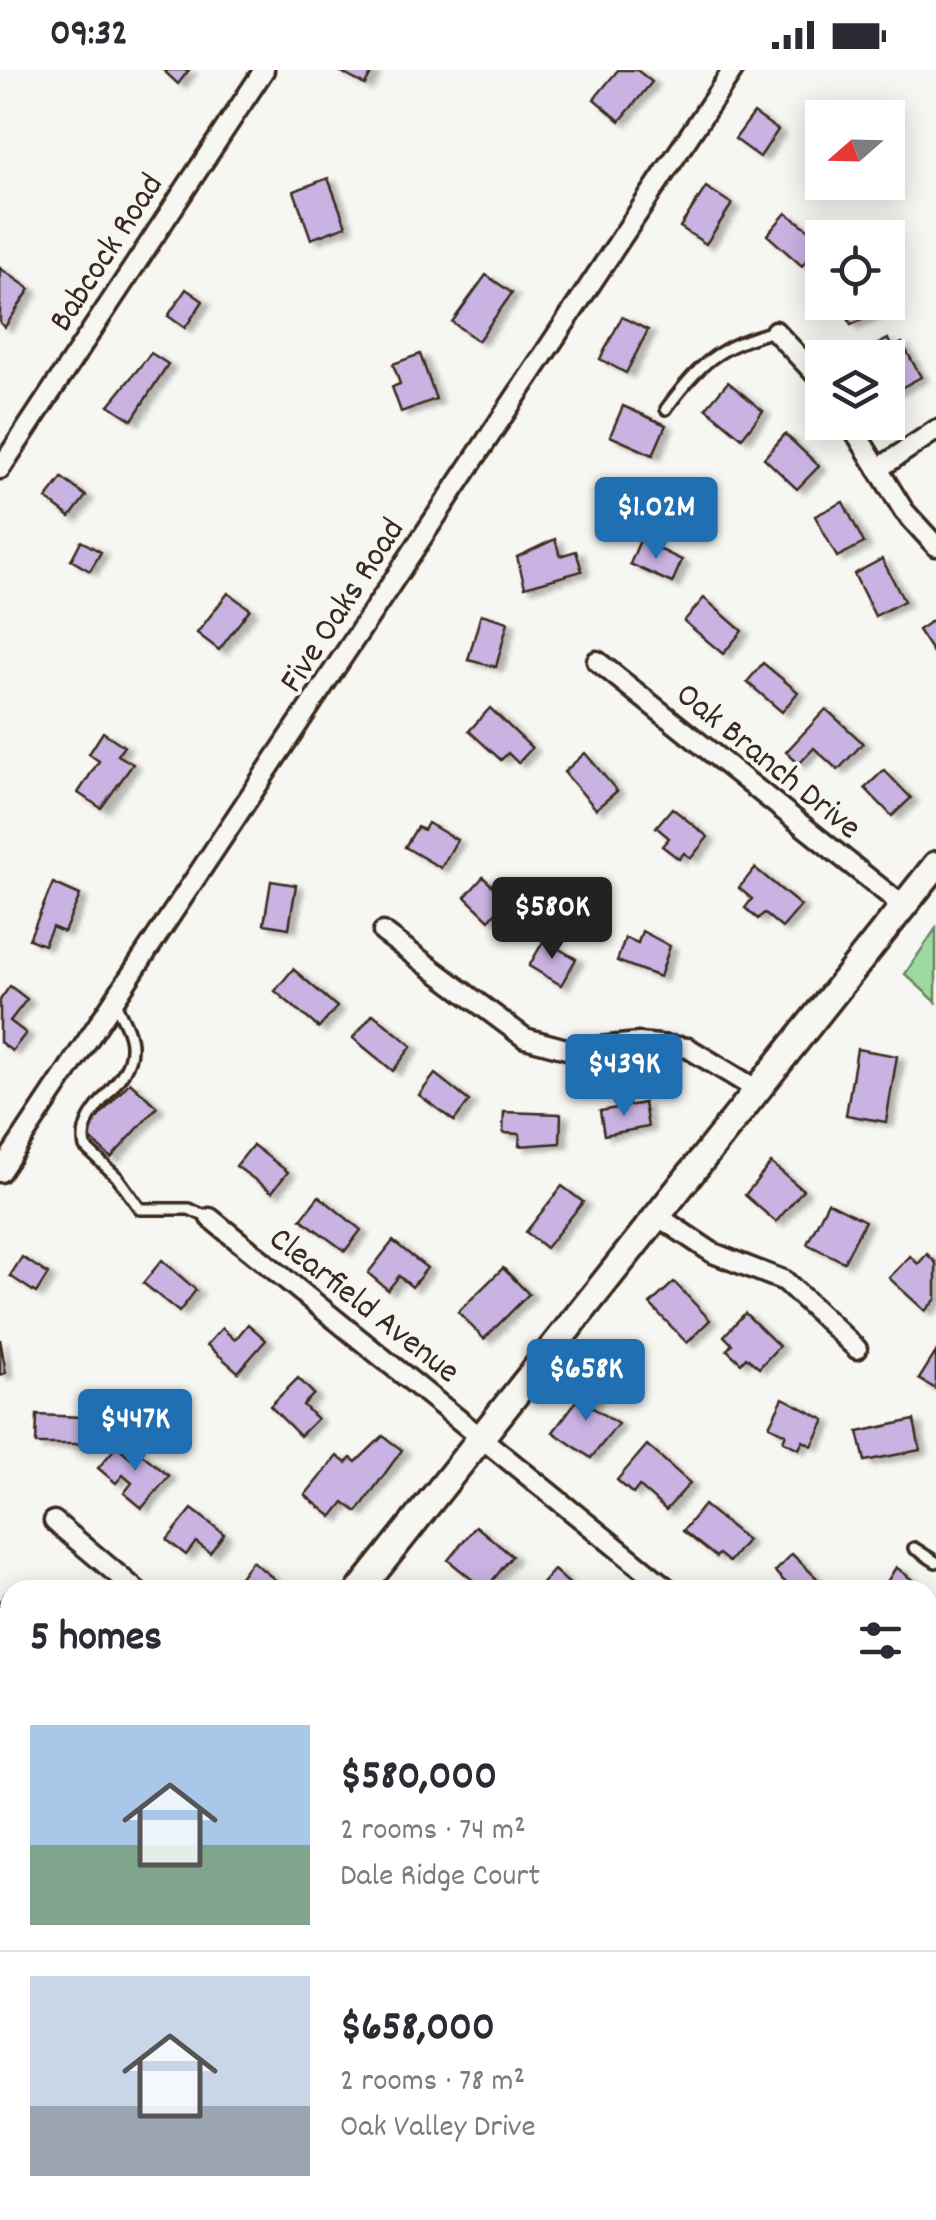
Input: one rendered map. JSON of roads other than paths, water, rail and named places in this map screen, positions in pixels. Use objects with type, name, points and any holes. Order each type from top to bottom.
[{"type":"street","name":"Babcock Road","points":[[0,469],[264,70]]},
{"type":"street","name":"Five Oaks Road","points":[[0,1172],[733,70]]},
{"type":"street","points":[[774,331],[805,363]]},
{"type":"street","points":[[878,469],[936,430]]},
{"type":"street","points":[[860,440],[904,511],[936,546]]},
{"type":"street","name":"Oak Branch Drive","points":[[597,661],[903,906]]},
{"type":"street","points":[[368,1580],[660,1218],[936,864]]},
{"type":"street","points":[[383,932],[524,1038],[570,1050],[639,1043],[688,1048],[759,1091]]},
{"type":"street","name":"Clearfield Avenue","points":[[210,1218],[657,1580]]},
{"type":"street","points":[[660,1218],[713,1253],[784,1281],[856,1350]]},
{"type":"street","points":[[54,1521],[124,1580]]},
{"type":"lane","points":[[666,410],[697,367],[743,339],[774,331]]},
{"type":"lane","points":[[114,1000],[132,1047],[128,1063],[85,1126],[85,1147],[118,1177],[140,1209],[188,1210],[210,1218]]},
{"type":"lane","points":[[914,1548],[936,1562]]}]
